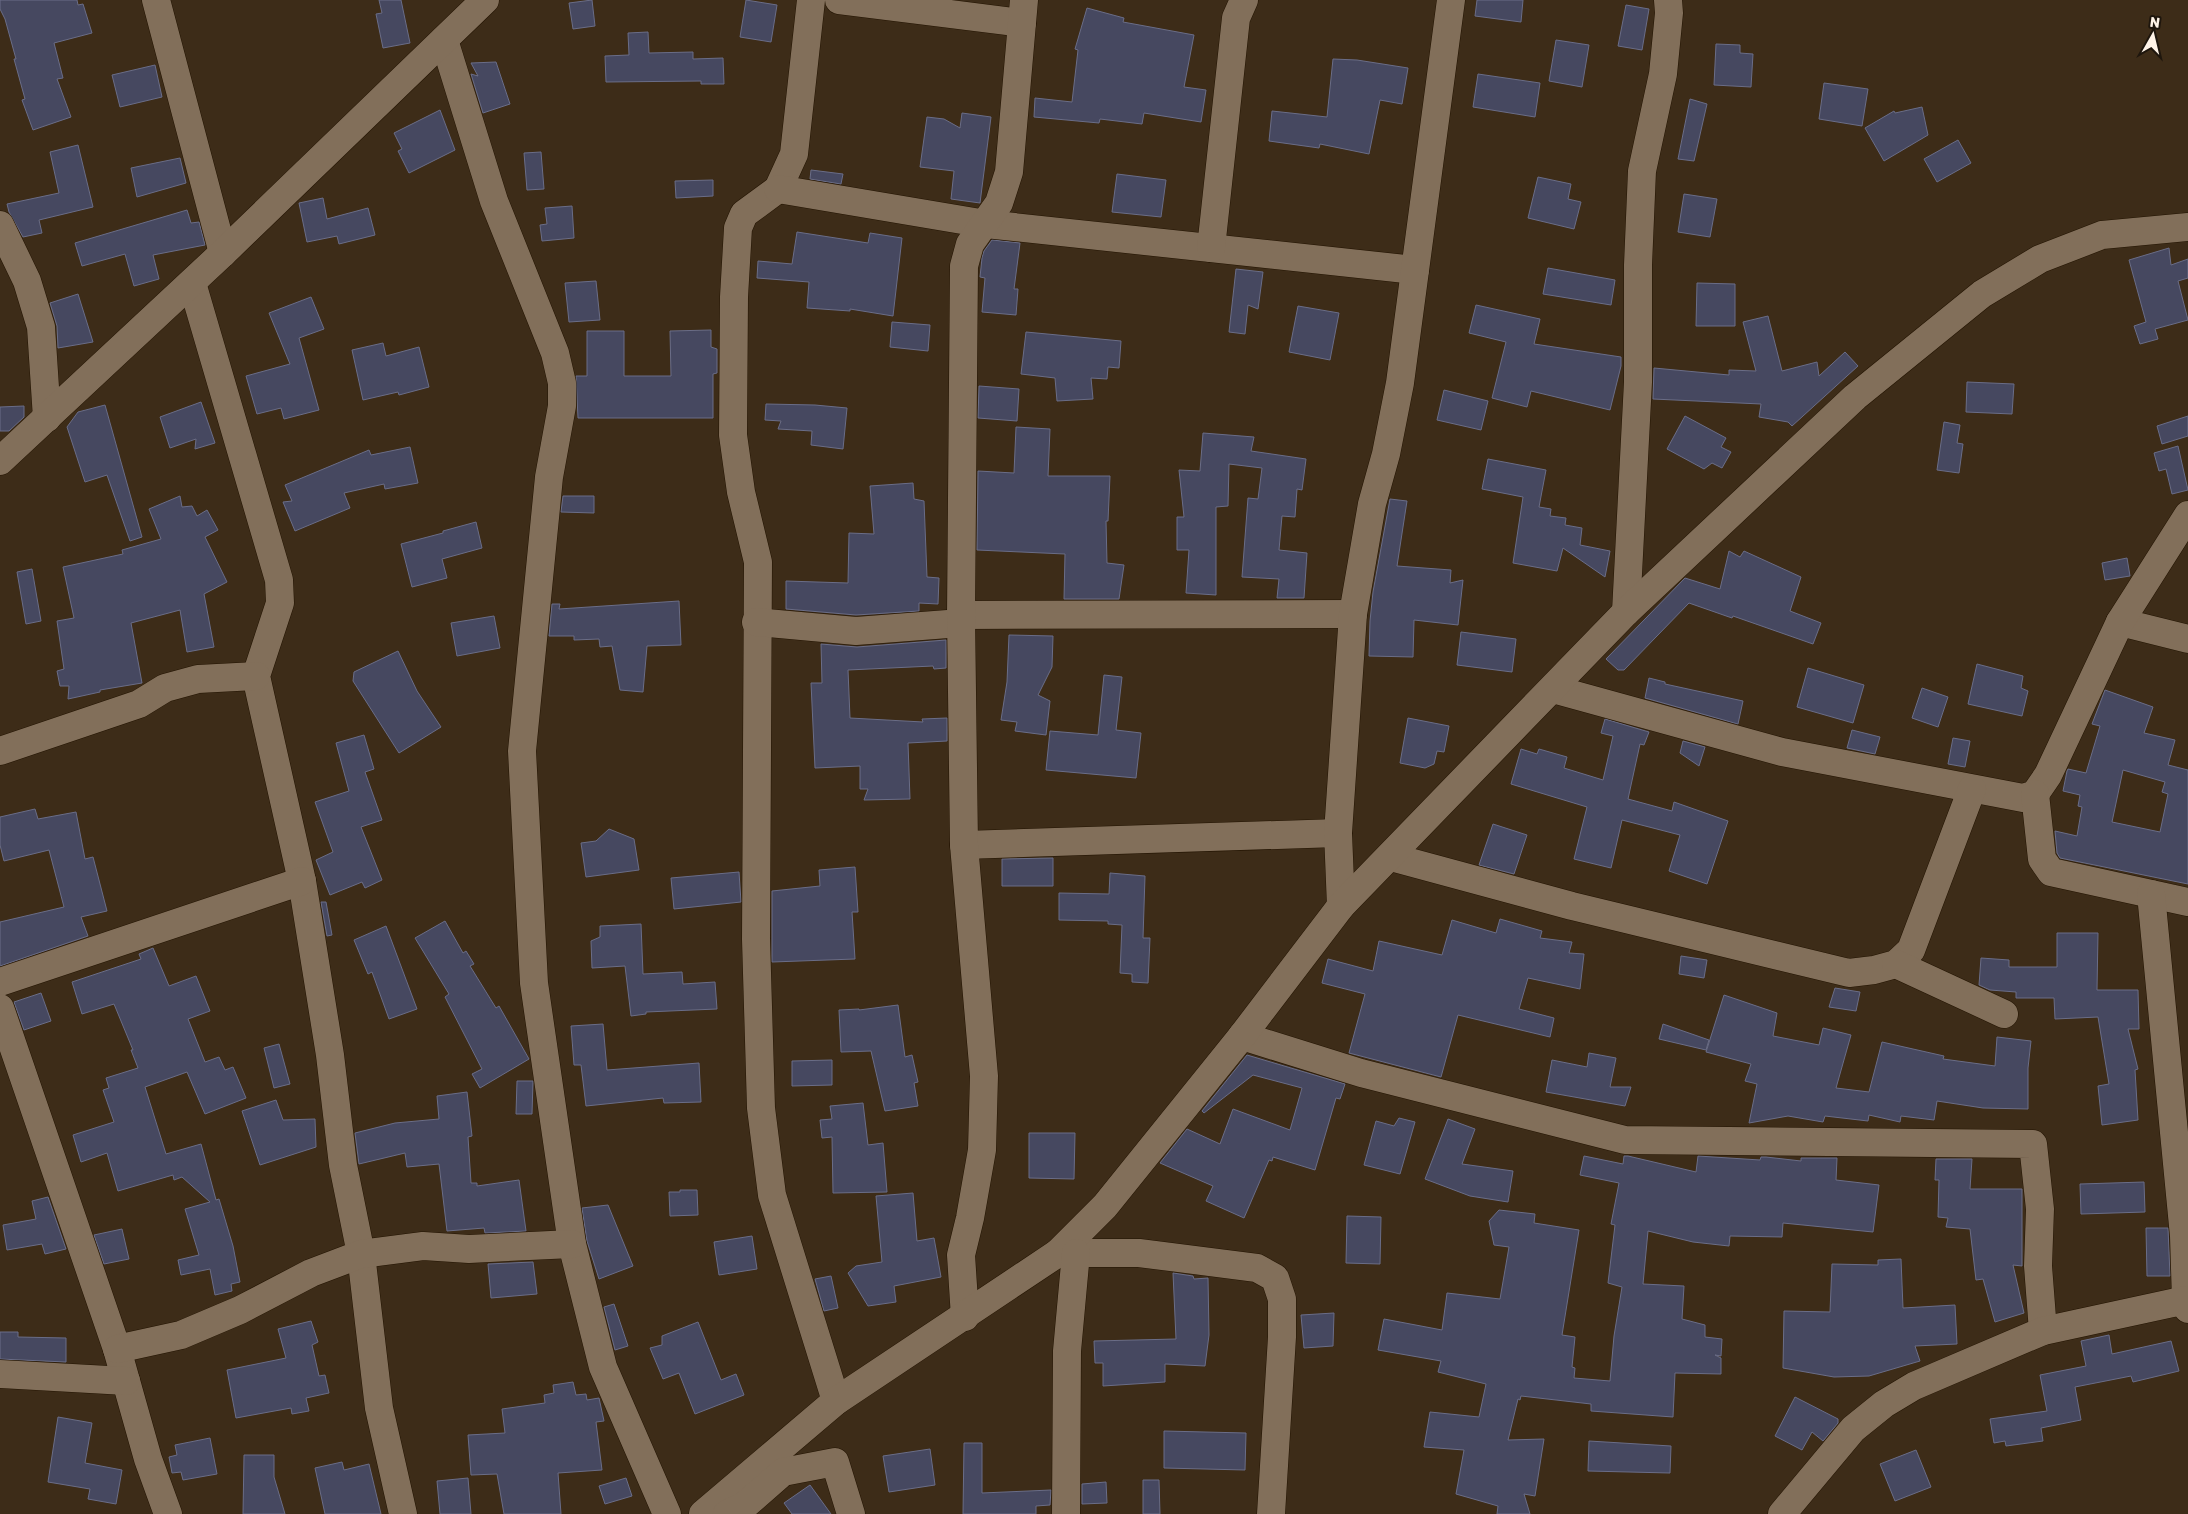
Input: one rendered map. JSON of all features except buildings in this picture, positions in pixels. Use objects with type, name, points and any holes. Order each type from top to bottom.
[{"type":"street","points":[[156,0],[223,253]]},
{"type":"street","points":[[811,0],[794,154],[788,171],[778,189],[744,214],[738,228],[734,297],[733,435],[741,492],[758,562],[756,622],[756,939],[761,1108],[772,1196],[836,1401]]},
{"type":"street","points":[[839,0],[1023,11],[1009,172],[999,203],[986,224],[970,244],[964,266],[961,619],[964,845],[984,1076],[982,1150],[970,1218],[960,1255],[965,1317]]},
{"type":"street","points":[[1211,248],[1236,18],[1243,0]]},
{"type":"street","points":[[1341,906],[1338,833],[1353,614],[1372,504],[1386,454],[1400,383],[1452,0]]},
{"type":"street","points":[[1626,612],[1638,382],[1638,265],[1642,171],[1663,74],[1669,13],[1668,0]]},
{"type":"street","points":[[0,461],[223,253],[480,4]]},
{"type":"street","points":[[444,40],[494,202],[555,353],[562,383],[562,406],[549,477],[522,751],[534,983],[572,1244],[603,1367],[666,1514]]},
{"type":"street","points":[[778,189],[986,224],[1415,270]]},
{"type":"street","points":[[0,225],[27,281],[41,327],[47,418]]},
{"type":"street","points":[[703,1514],[836,1401],[1067,1253],[1242,1036],[1341,906],[1391,857],[1626,612],[1855,397],[1982,294],[2040,259],[2102,235],[2188,227]]},
{"type":"street","points":[[192,282],[279,580],[280,603],[256,676],[302,881],[330,1055],[343,1165],[361,1254],[379,1408],[403,1514]]},
{"type":"street","points":[[1552,688],[1782,752],[2023,798],[2035,794],[2048,775],[2120,622],[2188,515]]},
{"type":"street","points":[[756,622],[856,632],[961,619],[1353,614]]},
{"type":"street","points":[[2120,622],[2188,639]]},
{"type":"street","points":[[0,750],[139,704],[165,688],[198,679],[256,676]]},
{"type":"street","points":[[1391,857],[1572,906],[1849,973],[1874,970],[1896,964],[1911,950],[1972,788]]},
{"type":"street","points":[[2035,794],[2042,859],[2051,872],[2188,902]]},
{"type":"street","points":[[964,845],[1338,833]]},
{"type":"street","points":[[0,982],[302,881]]},
{"type":"street","points":[[1782,1514],[1853,1429],[1884,1404],[1914,1386],[2043,1331],[2187,1305],[2184,1236],[2152,894]]},
{"type":"street","points":[[1896,964],[2004,1014]]},
{"type":"street","points":[[0,1008],[117,1349],[148,1459],[168,1514]]},
{"type":"street","points":[[1242,1036],[1361,1073],[1625,1140],[2033,1144],[2040,1209],[2038,1266],[2043,1331]]},
{"type":"street","points":[[117,1349],[181,1335],[240,1310],[311,1273],[361,1254],[423,1246],[469,1249],[572,1244]]},
{"type":"street","points":[[1066,1514],[1067,1253]]},
{"type":"street","points":[[1067,1253],[1139,1253],[1257,1268],[1275,1278],[1282,1299],[1282,1337],[1271,1514]]},
{"type":"street","points":[[0,1374],[126,1381]]},
{"type":"street","points":[[727,1514],[744,1506],[783,1472],[834,1462],[851,1514]]}]
